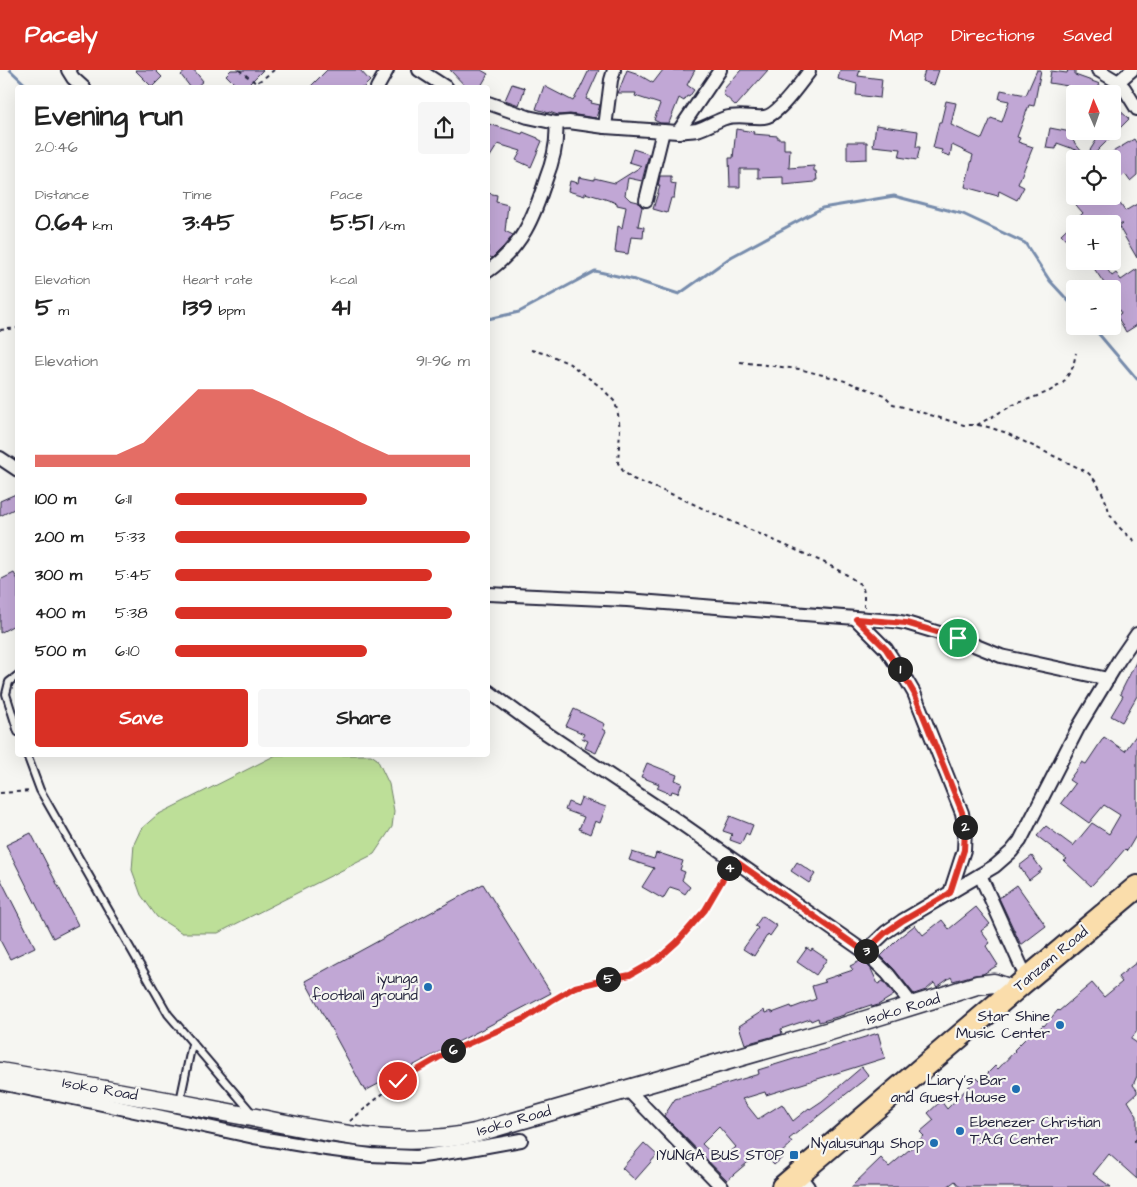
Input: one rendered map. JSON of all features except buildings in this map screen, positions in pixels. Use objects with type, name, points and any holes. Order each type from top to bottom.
[{"type":"highway","name":"Tanzam Road","points":[[796,1183],[1020,984],[1137,887]]},
{"type":"street","points":[[68,70],[81,85]]},
{"type":"street","points":[[379,85],[387,70]]},
{"type":"street","points":[[418,70],[442,85]]},
{"type":"street","points":[[605,127],[614,70]]},
{"type":"street","points":[[678,132],[720,70]]},
{"type":"street","points":[[1098,70],[1118,82],[1133,95],[1137,109]]},
{"type":"street","points":[[1118,82],[1132,70]]},
{"type":"street","points":[[490,104],[528,117],[556,123],[569,122],[605,127],[678,132],[696,130],[734,116],[763,118],[771,116],[809,72]]},
{"type":"street","points":[[490,269],[505,257],[524,234],[531,220],[546,182],[556,145],[556,123]]},
{"type":"street","points":[[646,200],[663,131]]},
{"type":"street","points":[[0,458],[15,468]]},
{"type":"street","points":[[490,594],[627,600],[906,623],[958,638],[1001,656],[1108,679]]},
{"type":"street","points":[[860,619],[886,649],[914,693],[962,812],[965,830],[964,850],[950,893]]},
{"type":"street","points":[[865,952],[886,932],[995,866],[1011,852],[1020,841],[1078,728],[1137,634]]},
{"type":"street","points":[[490,693],[669,815],[865,952],[888,974],[913,1006]]},
{"type":"street","points":[[980,875],[1020,984]]},
{"type":"street","name":"Isoko Road","points":[[0,1072],[179,1103],[335,1134],[399,1140],[456,1137],[820,1034],[977,985],[994,983],[1020,984]]},
{"type":"street","points":[[0,1083],[254,1137],[371,1155],[416,1156],[521,1140]]},
{"type":"street","points":[[627,1089],[722,1187]]},
{"type":"lane","points":[[15,677],[9,682],[6,694],[15,722]]},
{"type":"lane","points":[[28,757],[40,790],[168,1014],[256,1118]]},
{"type":"lane","points":[[179,1103],[192,1044]]},
{"type":"path","points":[[238,70],[256,83],[274,70]]},
{"type":"path","points":[[0,330],[15,328]]},
{"type":"path","points":[[530,350],[550,355],[570,364],[602,388],[614,402],[620,430],[618,463],[622,471],[633,479],[676,496],[847,574],[860,584],[863,589],[860,619]]},
{"type":"path","points":[[977,425],[1013,405],[1048,392],[1063,383],[1073,367],[1076,353]]},
{"type":"path","points":[[740,362],[799,369],[842,380],[884,395],[893,404],[964,425],[977,425],[1004,432],[1087,472],[1094,478],[1100,488],[1114,520],[1137,544]]},
{"type":"path","points":[[0,793],[40,790]]},
{"type":"path","points":[[335,1134],[398,1081],[447,1053],[524,1019],[575,987],[630,975],[658,959],[677,942],[705,910],[734,860]]},
{"type":"green space","points":[[272,757],[374,757],[377,759],[389,784],[394,811],[392,827],[374,854],[218,933],[182,933],[157,917],[141,895],[132,870],[134,844],[141,829],[157,815]]},
{"type":"waterway","points":[[10,70],[26,85]]},
{"type":"waterway","points":[[490,319],[519,312],[595,271],[635,280],[679,294],[731,257],[822,208],[894,196],[963,214],[1025,243],[1050,281],[1066,298]]},
{"type":"waterway","points":[[1100,335],[1137,379]]},
{"type":"place","name":"iyunga football ground","points":[[428,987]]},
{"type":"place","name":"Star Shine Music Center","points":[[1060,1025]]},
{"type":"place","name":"Liary's Bar and Guest House","points":[[1016,1089]]},
{"type":"place","name":"Ebenezer Christian T.A.G Center","points":[[960,1131]]},
{"type":"place","name":"Nyalusungu Shop","points":[[934,1143]]},
{"type":"place","name":"IYUNGA BUS STOP","points":[[794,1155]]},
{"type":"route","points":[[398,1081],[447,1053],[524,1019],[575,987],[630,975],[658,959],[677,942],[705,910],[734,860],[865,952],[886,932],[950,893],[964,850],[965,830],[962,812],[914,693],[886,649],[856,619],[906,623],[958,638]]}]
